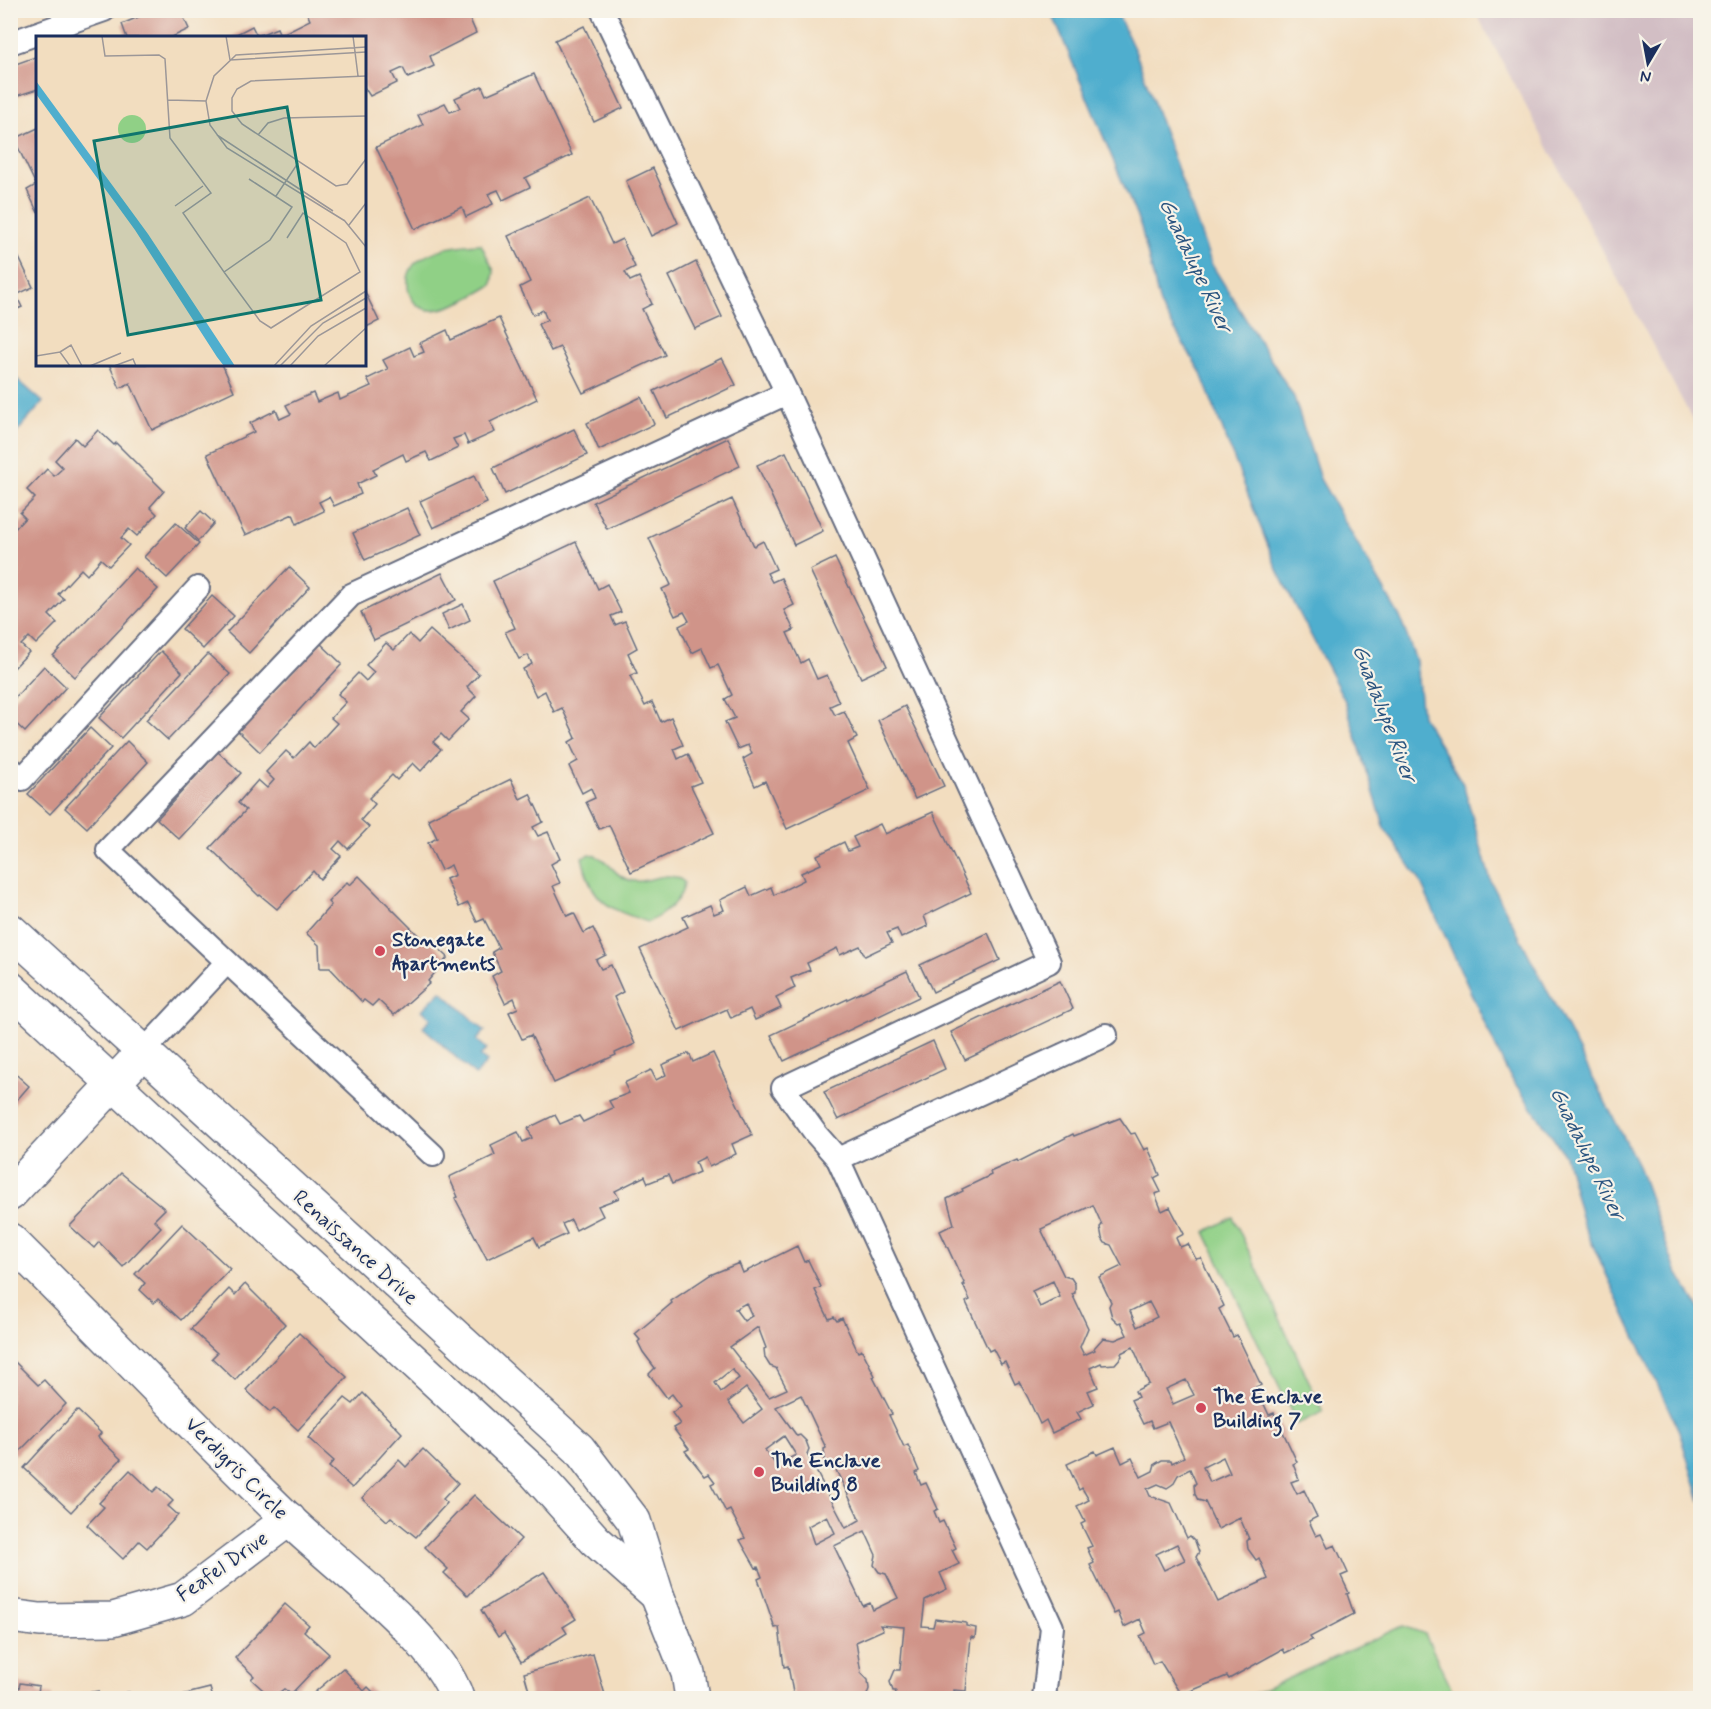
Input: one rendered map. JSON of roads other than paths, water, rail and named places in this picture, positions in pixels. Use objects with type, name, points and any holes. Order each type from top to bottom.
[{"type":"street","name":"Renaissance Drive","points":[[10,930],[579,1449],[634,1521],[657,1595],[688,1673],[692,1698]]},
{"type":"street","name":"Renaissance Drive","points":[[10,988],[116,1082],[535,1473],[595,1540],[657,1595]]},
{"type":"street","points":[[10,1194],[143,1052]]},
{"type":"street","name":"Verdigris Circle","points":[[10,1240],[289,1520],[410,1630],[451,1681],[457,1698]]},
{"type":"street","name":"Feafel Drive","points":[[10,1616],[40,1620],[112,1619],[183,1599],[289,1520]]},
{"type":"lane","points":[[10,43],[104,10]]},
{"type":"lane","points":[[602,10],[787,393],[1049,962],[783,1088],[816,1134],[838,1159],[1052,1628],[1044,1698]]},
{"type":"lane","points":[[433,1155],[108,850],[351,595],[787,393]]},
{"type":"lane","points":[[10,768],[22,779],[198,588]]},
{"type":"lane","points":[[143,1052],[227,962]]},
{"type":"lane","points":[[838,1159],[1106,1035]]},
{"type":"water","name":"Guadalupe River","points":[[1051,11],[1116,11],[1136,53],[1212,265],[1294,397],[1320,479],[1400,617],[1416,661],[1422,716],[1463,784],[1491,882],[1637,1163],[1676,1271],[1700,1310],[1700,1501],[1679,1431],[1583,1224],[1565,1155],[1507,1072],[1419,879],[1385,829],[1345,701],[1278,572],[1200,371],[1160,305],[1141,227]]},
{"type":"water","points":[[11,374],[43,402],[11,439]]},
{"type":"water","points":[[441,991],[485,1031],[477,1040],[487,1049],[480,1056],[487,1062],[475,1075],[423,1027],[431,1018],[422,1010]]},
{"type":"place","name":"Stonegate Apartments","points":[[380,951]]},
{"type":"place","name":"The Enclave Building 7","points":[[1201,1408]]},
{"type":"place","name":"The Enclave Building 8","points":[[759,1472]]}]
